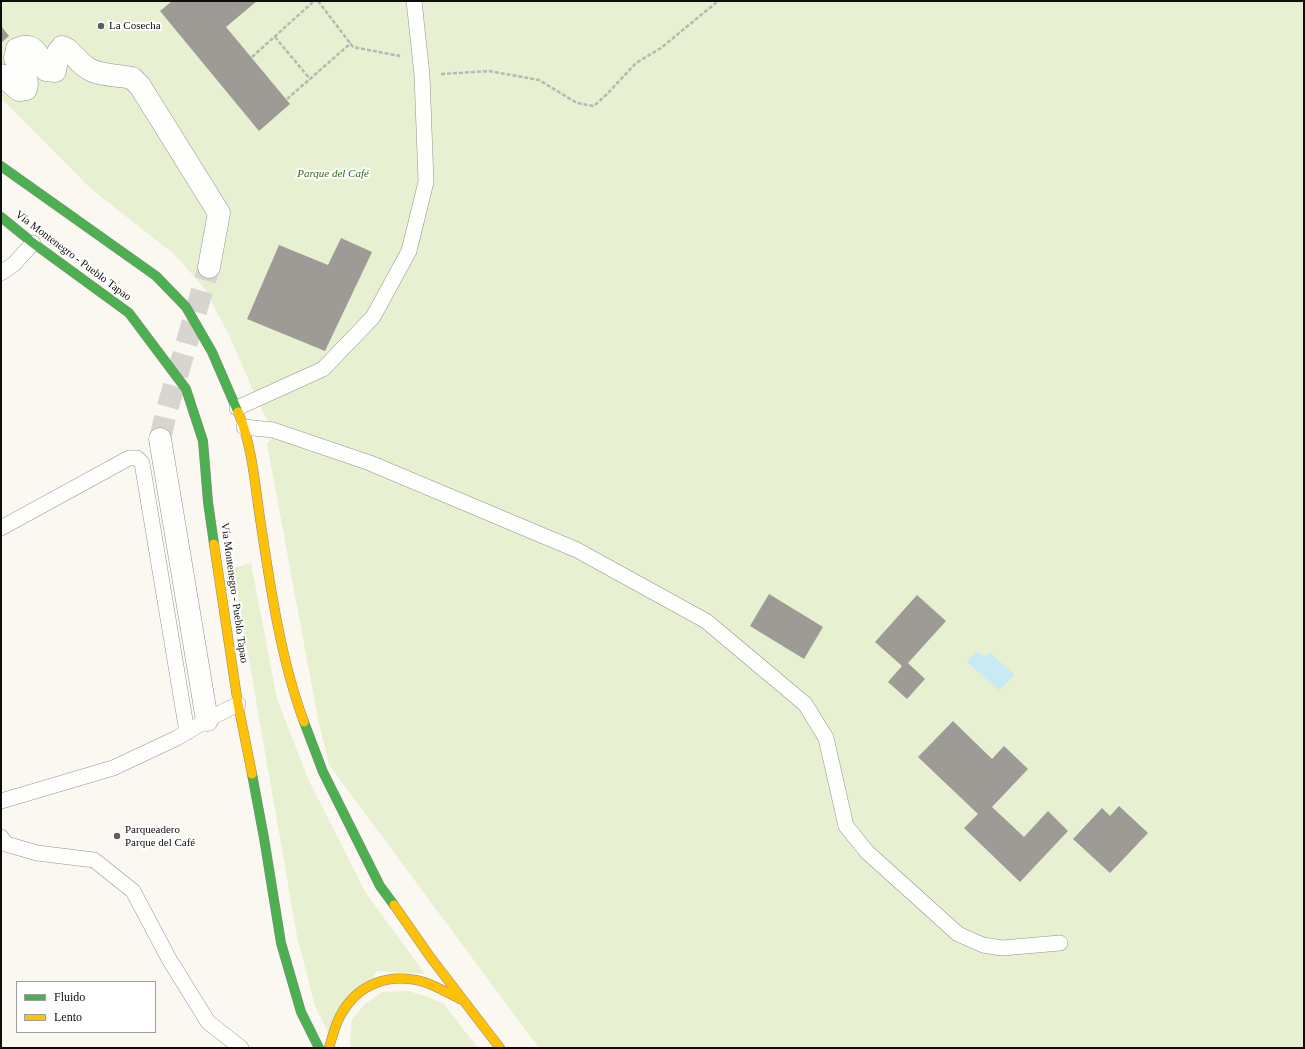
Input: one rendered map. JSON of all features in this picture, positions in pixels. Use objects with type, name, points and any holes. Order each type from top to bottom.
[{"type":"main road","points":[[1,166],[156,276],[186,307],[212,352],[237,408],[244,428],[251,459],[271,593],[294,695],[323,772],[380,886],[431,958],[500,1048]]},
{"type":"main road","name":"Vía Montenegro - Pueblo Tapao","points":[[1,217],[33,243],[129,313],[186,389],[203,442],[208,502],[238,704],[264,838],[281,943],[301,1012],[319,1048]]},
{"type":"main road","points":[[329,1048],[340,1016],[348,1003],[363,990],[379,981],[409,979],[440,989],[464,1001]]},
{"type":"street","points":[[1,75],[19,90],[26,89],[28,84],[26,76],[15,58],[16,49],[23,46],[34,50],[46,70],[55,71],[58,52],[62,47],[66,48],[75,58],[89,69],[105,74],[132,78],[140,86],[219,213],[209,267]]},
{"type":"street","points":[[160,439],[207,720]]},
{"type":"lane","points":[[237,408],[323,369],[373,317],[409,251],[426,182],[422,75],[417,2]]},
{"type":"lane","points":[[1,273],[14,264],[33,243]]},
{"type":"lane","points":[[244,428],[273,430],[370,463],[577,550],[706,621],[805,704],[826,738],[846,826],[867,852],[958,934],[983,945],[1002,948],[1060,943]]},
{"type":"lane","points":[[1,528],[129,458],[137,458],[142,464],[187,732]]},
{"type":"lane","points":[[1,802],[113,768],[187,732],[238,704]]},
{"type":"lane","points":[[1,837],[6,844],[37,853],[94,860],[133,891],[169,959],[208,1022],[241,1048]]},
{"type":"path","points":[[252,57],[314,1]]},
{"type":"path","points":[[318,1],[354,47],[420,60]]},
{"type":"path","points":[[422,75],[489,71],[539,80],[577,103],[594,106],[636,63],[661,48],[718,1]]},
{"type":"path","points":[[275,37],[310,79]]},
{"type":"path","points":[[286,99],[351,43]]},
{"type":"green space","name":"Parque del Café","points":[[1,1],[1304,1],[1304,1048],[539,1048],[329,765],[318,719],[267,444],[274,436],[273,430],[262,411],[229,335],[205,289],[175,255],[90,188],[1,98]]},
{"type":"green space","points":[[251,563],[277,699],[309,781],[366,893],[425,974],[377,971],[332,1040],[315,1006],[297,936],[233,568]]},
{"type":"green space","points":[[408,991],[426,996],[444,1004],[478,1048],[351,1048],[350,1042],[352,1020],[364,1005],[382,992]]},
{"type":"water","points":[[976,651],[984,656],[990,653],[1015,675],[999,690],[967,662]]},
{"type":"building","points":[[172,1],[257,1],[226,27],[290,104],[259,131],[160,11]]},
{"type":"building","points":[[1,26],[9,36],[1,43]]},
{"type":"building","points":[[341,238],[372,252],[325,351],[247,319],[279,245],[328,265]]},
{"type":"building","points":[[769,594],[823,627],[804,659],[750,626]]},
{"type":"building","points":[[917,595],[946,621],[908,663],[925,679],[907,699],[888,682],[902,666],[875,642]]},
{"type":"building","points":[[953,721],[992,759],[1004,746],[1028,769],[992,807],[1024,837],[1048,811],[1068,831],[1020,882],[964,828],[978,814],[918,757]]},
{"type":"building","points":[[1119,806],[1148,833],[1110,873],[1073,839],[1102,808],[1110,816]]},
{"type":"tunnel","points":[[160,439],[166,413],[209,267]]},
{"type":"traffic: fast","points":[[1,166],[156,276],[186,307],[212,352],[238,412]]},
{"type":"traffic: fast","points":[[1,217],[33,243],[129,313],[186,389],[203,441],[208,502],[214,544]]},
{"type":"traffic: fast","points":[[304,722],[323,772],[380,886],[394,905]]},
{"type":"traffic: fast","points":[[252,774],[281,943],[301,1012],[319,1048]]},
{"type":"traffic: slow","points":[[238,412],[247,439],[253,468],[269,575],[283,650],[304,722]]},
{"type":"traffic: slow","points":[[214,544],[238,704],[252,774]]},
{"type":"traffic: slow","points":[[394,905],[431,958],[500,1048]]},
{"type":"traffic: slow","points":[[329,1048],[338,1020],[347,1005],[355,996],[375,983],[387,980],[411,979],[424,982],[460,999]]},
{"type":"place","name":"La Cosecha","points":[[101,26]]},
{"type":"place","name":"Parqueadero Parque del Café","points":[[117,836]]}]
